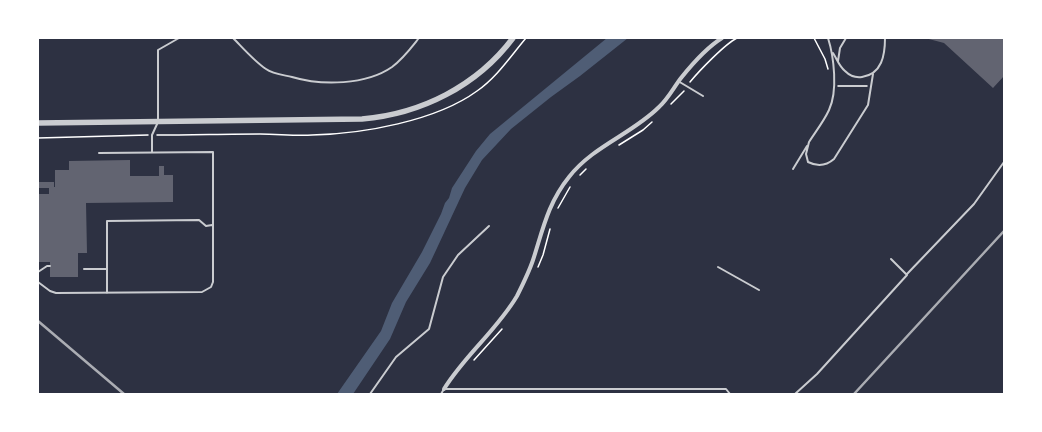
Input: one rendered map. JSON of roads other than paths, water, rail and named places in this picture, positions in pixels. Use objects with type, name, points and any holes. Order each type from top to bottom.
[{"type":"street","points":[[38,123],[362,119],[393,115],[426,104],[460,87],[491,63],[513,38]]},
{"type":"street","points":[[444,389],[453,375],[494,328],[516,298],[533,261],[548,211],[557,193],[568,177],[582,162],[608,143],[640,124],[660,106],[694,62],[714,43],[722,38]]},
{"type":"lane","points":[[152,152],[152,135],[158,122],[158,50],[178,38]]},
{"type":"lane","points":[[232,38],[266,70],[316,83],[348,82],[375,76],[391,67],[404,57],[419,38]]},
{"type":"lane","points":[[828,38],[840,66],[854,77],[863,77],[872,74],[877,70],[882,60],[885,38]]},
{"type":"lane","points":[[838,61],[840,48],[845,38]]},
{"type":"lane","points":[[793,169],[830,109],[833,98],[834,74],[832,50]]},
{"type":"lane","points":[[809,142],[806,154],[808,162],[821,166],[826,165],[834,159],[868,105],[872,74]]},
{"type":"lane","points":[[678,81],[703,96]]},
{"type":"lane","points":[[38,282],[50,291],[56,293],[202,292],[211,287],[213,282],[212,152],[99,153]]},
{"type":"lane","points":[[795,394],[817,374],[974,204],[1004,162]]},
{"type":"lane","points":[[107,292],[108,221],[199,220],[206,226],[213,225]]},
{"type":"lane","points":[[370,394],[396,357],[429,329],[443,278],[458,255],[489,226]]},
{"type":"lane","points":[[891,259],[907,275]]},
{"type":"lane","points":[[38,272],[47,266],[50,266]]},
{"type":"lane","points":[[718,267],[759,290]]},
{"type":"lane","points":[[84,269],[107,269]]},
{"type":"lane","points":[[441,394],[444,389],[726,389],[730,394]]},
{"type":"water","points":[[607,38],[628,38],[511,129],[482,160],[465,188],[430,263],[406,302],[390,339],[353,394],[337,394],[381,331],[392,303],[422,252],[445,203],[449,198],[452,188],[476,151],[490,134]]},
{"type":"railway","points":[[854,394],[1004,231]]},
{"type":"railway","points":[[38,321],[124,394]]}]
